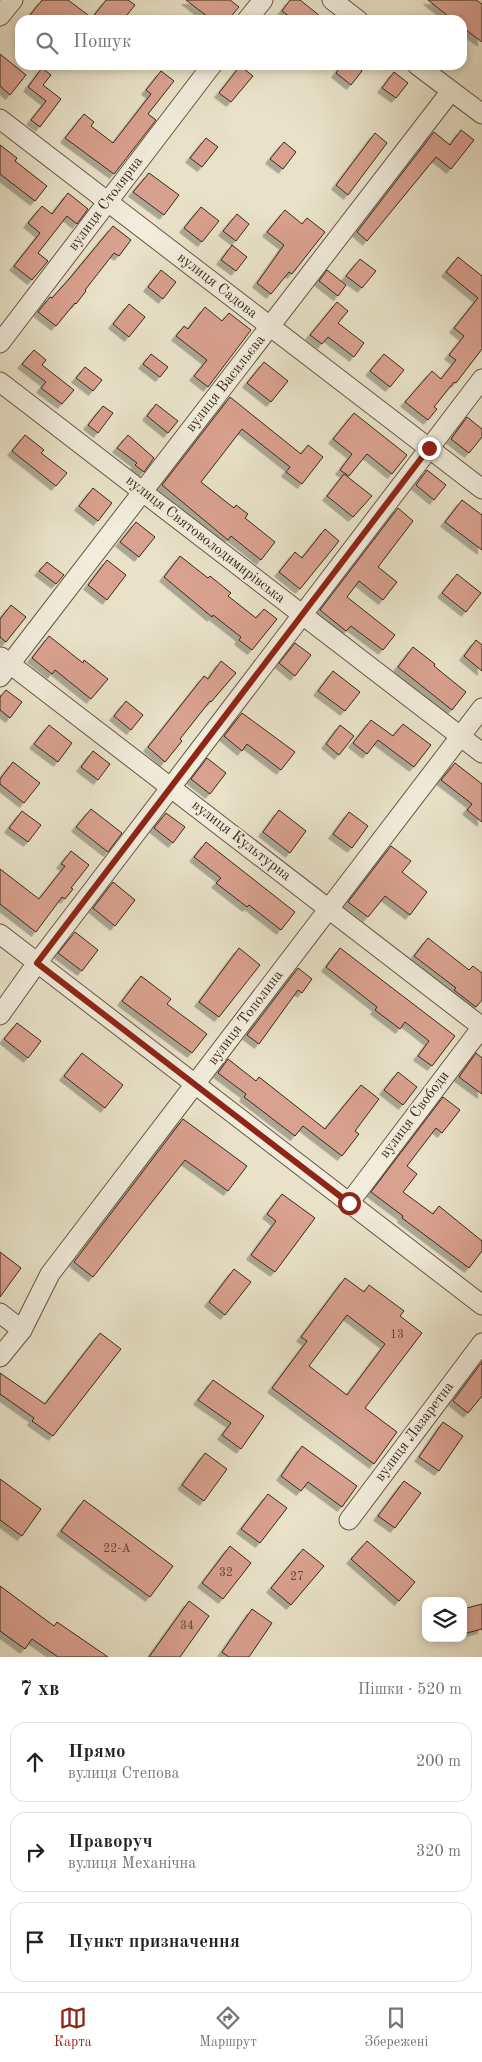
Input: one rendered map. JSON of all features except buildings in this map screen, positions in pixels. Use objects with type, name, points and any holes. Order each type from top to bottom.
[{"type":"street","points":[[0,16],[13,0]]},
{"type":"street","points":[[251,15],[263,0]]},
{"type":"street","points":[[332,0],[352,15]]},
{"type":"street","name":"вулиця Столярна","points":[[0,342],[208,70]]},
{"type":"street","points":[[424,70],[482,114]]},
{"type":"street","name":"вулиця Васильєва","points":[[3,666],[143,492],[451,91]]},
{"type":"street","name":"вулиця Садова","points":[[0,119],[482,489]]},
{"type":"street","points":[[0,1015],[170,787],[482,379]]},
{"type":"street","name":"вулиця Святоволодимирівська","points":[[0,382],[482,753]]},
{"type":"street","name":"вулиця Культурна","points":[[3,666],[170,787],[482,1027]]},
{"type":"street","name":"вулиця Тополина","points":[[0,1357],[22,1330],[50,1274],[482,708]]},
{"type":"street","points":[[0,934],[482,1306]]},
{"type":"street","name":"вулиця Свободи","points":[[349,1203],[482,1027]]},
{"type":"street","points":[[0,1313],[22,1330]]},
{"type":"street","name":"вулиця Лазаретна","points":[[349,1520],[482,1343]]},
{"type":"route","points":[[349,1203],[37,963],[429,448]]}]
